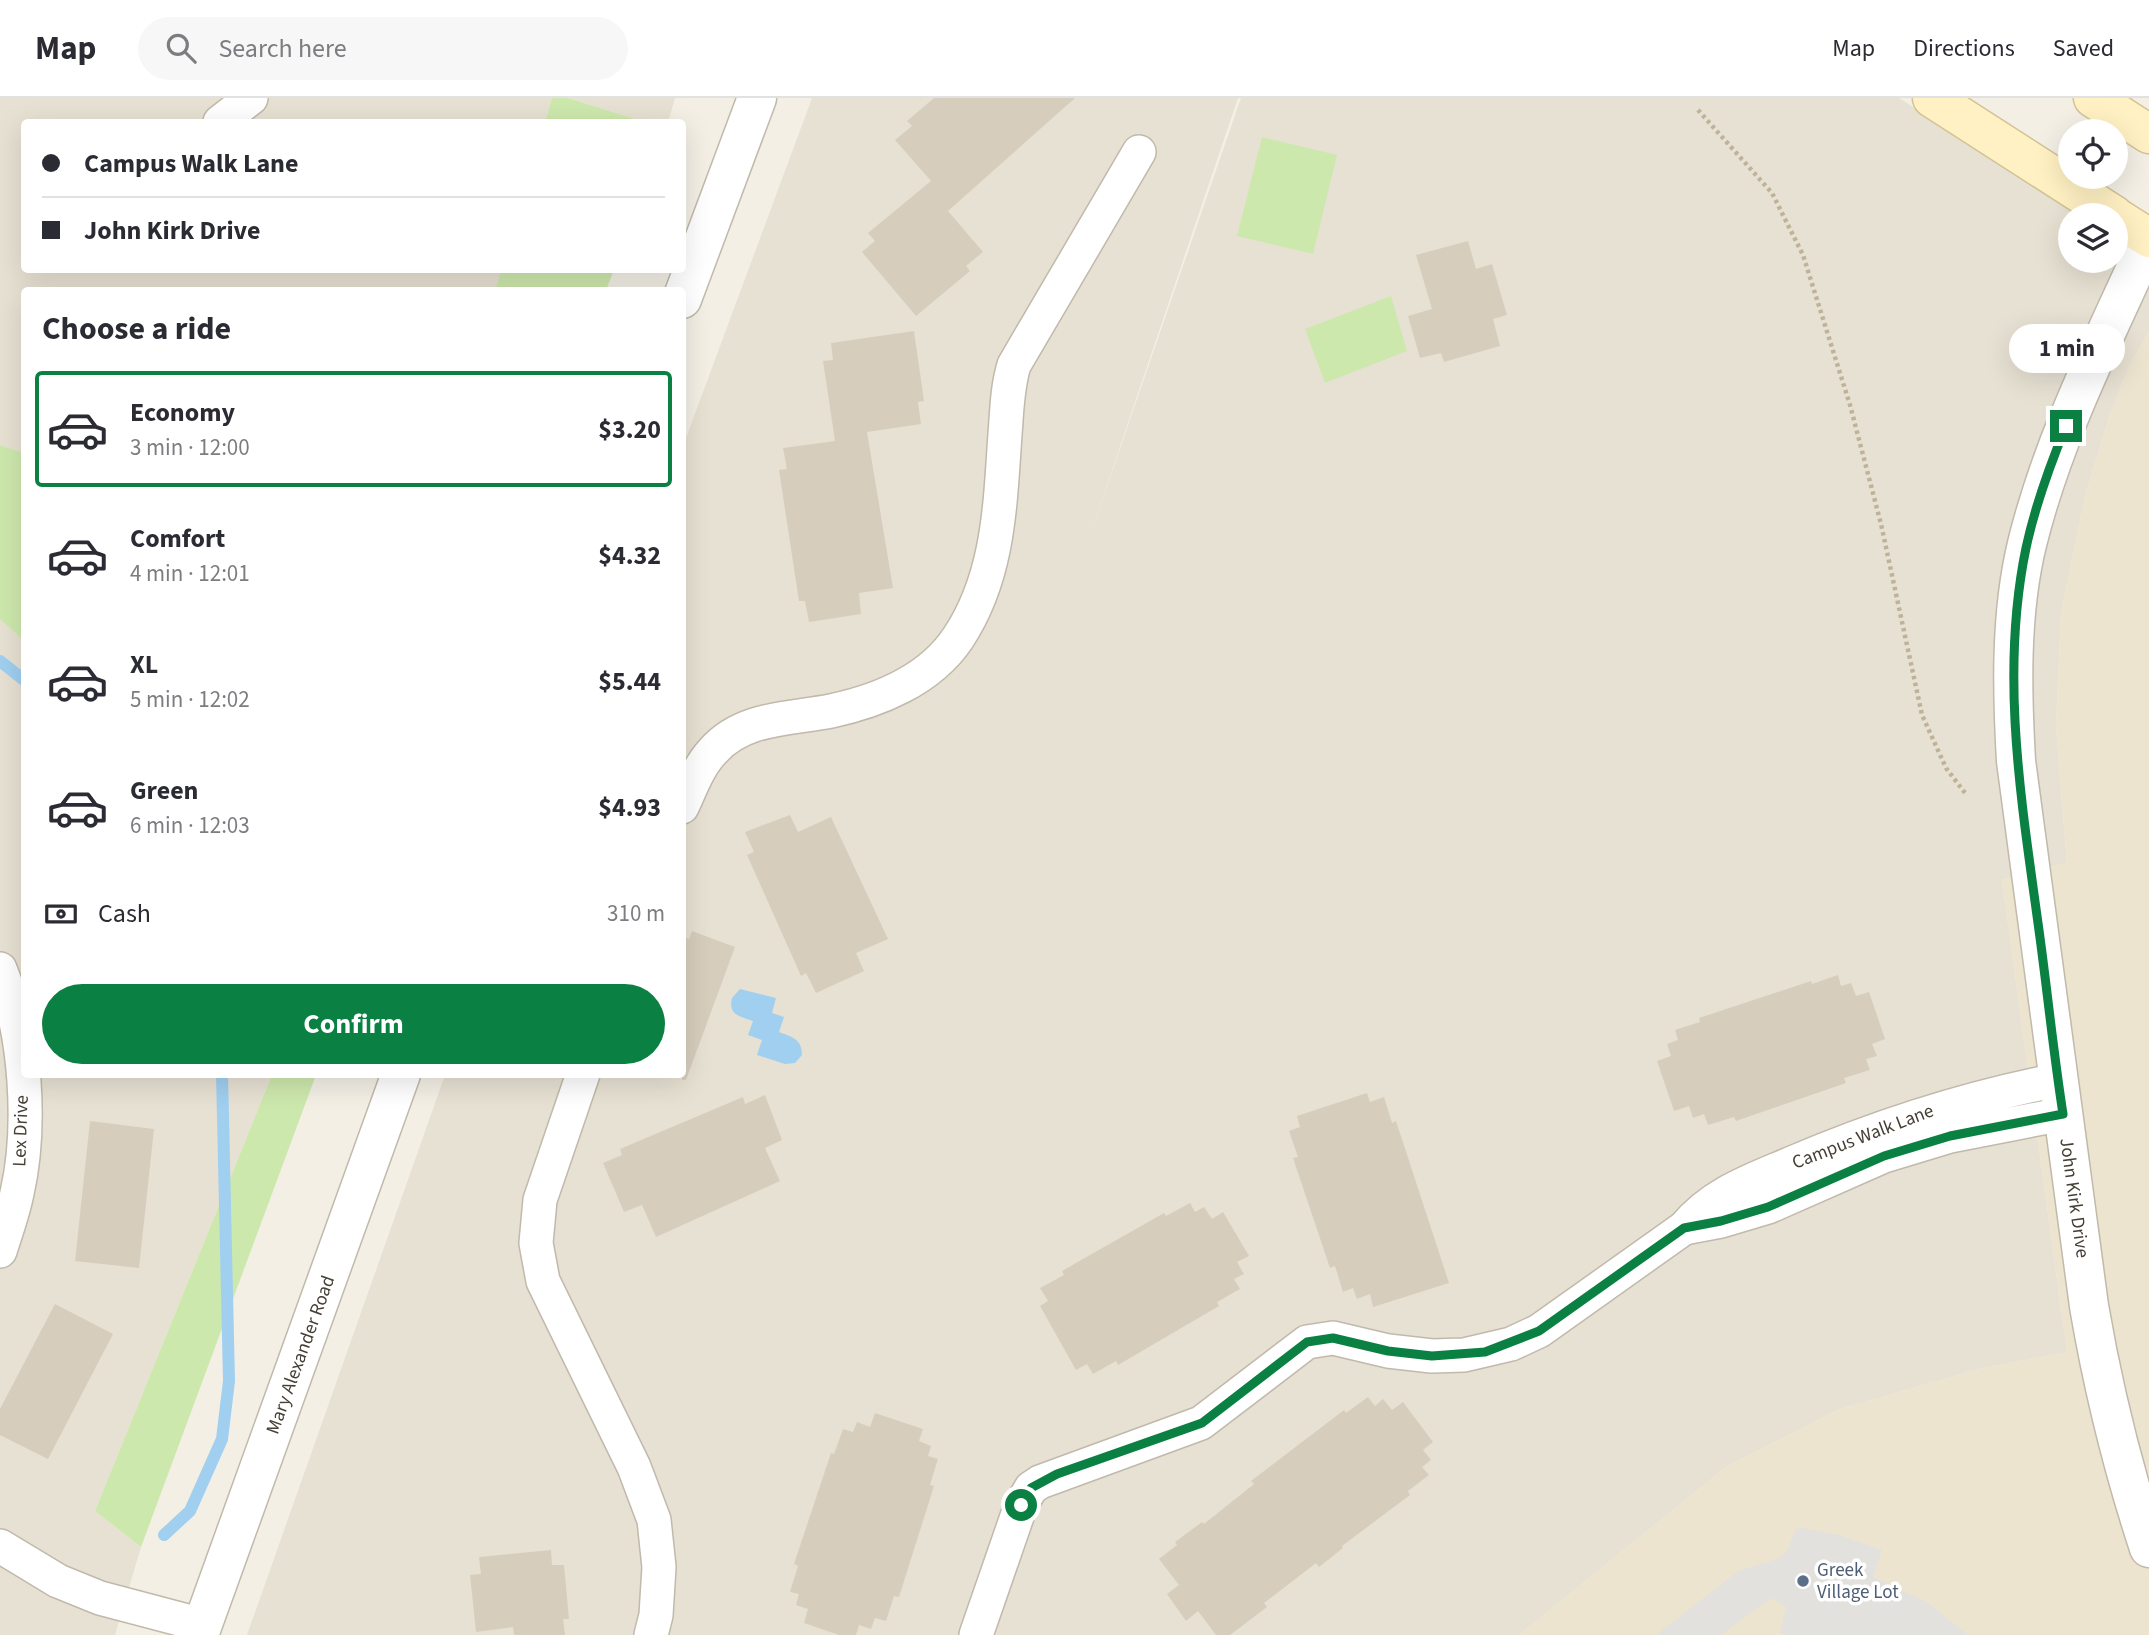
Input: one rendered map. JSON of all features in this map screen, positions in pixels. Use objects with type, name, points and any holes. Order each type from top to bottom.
[{"type":"main road","points":[[1931,98],[2095,203]]},
{"type":"main road","points":[[2093,98],[2149,134]]},
{"type":"main road","points":[[2128,224],[2149,238]]},
{"type":"street","points":[[224,119],[251,98]]},
{"type":"street","points":[[686,288],[757,98]]},
{"type":"street","points":[[686,798],[701,766],[713,750],[744,729],[768,721],[832,711],[884,694],[935,665],[957,639],[980,599],[997,539],[1008,391],[1014,365],[1139,152]]},
{"type":"street","name":"John Kirk Drive","points":[[2149,238],[2057,450],[2026,547],[2014,683],[2016,761],[2060,1097],[2098,1354],[2127,1474],[2149,1548]]},
{"type":"street","name":"Lex Drive","points":[[0,969],[10,994],[21,1067]]},
{"type":"street","name":"Lex Drive","points":[[0,1251],[17,1192],[25,1129],[22,1078]]},
{"type":"street","name":"Mary Alexander Road","points":[[201,1630],[400,1078]]},
{"type":"street","points":[[582,1078],[540,1200],[537,1220],[538,1264],[554,1306],[634,1467],[654,1520],[659,1567],[656,1615],[651,1635]]},
{"type":"street","name":"Campus Walk Lane","points":[[975,1635],[1021,1505],[1031,1488],[1040,1482],[1202,1423],[1307,1342],[1333,1338],[1398,1352],[1432,1356],[1464,1355],[1511,1344],[1539,1331],[1684,1228],[1700,1209],[1744,1182],[1925,1112],[2001,1091],[2060,1097]]},
{"type":"street","points":[[0,1546],[58,1581],[100,1598],[201,1630]]},
{"type":"path","points":[[1698,110],[1772,193],[1803,255],[1850,405],[1874,497],[1922,715],[1946,768],[1965,793]]},
{"type":"shaded area","points":[[0,98],[552,98],[546,119],[21,119],[21,273],[500,273],[496,287],[21,287],[21,452],[0,445]]},
{"type":"shaded area","points":[[568,98],[675,98],[669,119],[635,119]]},
{"type":"shaded area","points":[[812,98],[1238,98],[1088,541],[1241,98],[1899,98],[2063,203],[2058,203],[2058,273],[2128,273],[2128,246],[2149,261],[2149,332],[2130,364],[2109,417],[2085,497],[2061,613],[2056,727],[2067,863],[2002,880],[2067,1352],[1979,1369],[1840,1409],[1726,1467],[1519,1635],[247,1635],[444,1078],[686,1078],[686,438]]},
{"type":"shaded area","points":[[2149,332],[2149,1635],[1519,1635],[1726,1467],[1840,1409],[1979,1369],[2067,1352],[2002,880],[2067,862],[2056,727],[2061,613],[2085,497],[2109,417],[2130,364]]},
{"type":"shaded area","points":[[0,619],[21,638],[21,1078],[271,1078],[95,1511],[141,1547],[115,1635],[0,1635]]},
{"type":"shaded area","name":"Greek Village Lot","points":[[1797,1527],[1839,1535],[1882,1550],[1873,1577],[1927,1602],[1968,1635],[1789,1635],[1780,1633],[1786,1607],[1771,1598],[1721,1635],[1656,1635],[1738,1571],[1780,1558],[1787,1551]]},
{"type":"green space","points":[[552,98],[568,98],[635,119],[546,119]]},
{"type":"green space","points":[[1262,137],[1337,155],[1313,254],[1237,236]]},
{"type":"green space","points":[[500,273],[613,273],[607,287],[496,287]]},
{"type":"green space","points":[[1391,296],[1407,351],[1325,383],[1305,329]]},
{"type":"green space","points":[[0,445],[21,452],[21,638],[0,619]]},
{"type":"green space","points":[[271,1078],[315,1078],[141,1547],[95,1511]]},
{"type":"water","points":[[740,989],[776,998],[772,1013],[784,1017],[779,1032],[795,1039],[802,1050],[802,1055],[795,1063],[785,1064],[757,1055],[762,1040],[748,1035],[753,1021],[736,1014],[732,1008],[732,998]]},
{"type":"building","points":[[934,98],[1075,98],[948,211],[983,252],[966,266],[970,271],[916,316],[862,252],[875,241],[868,233],[931,181],[895,140],[912,126],[907,121]]},
{"type":"building","points":[[1468,241],[1476,269],[1492,264],[1507,315],[1493,319],[1500,346],[1444,362],[1441,353],[1420,358],[1408,316],[1432,309],[1416,255]]},
{"type":"building","points":[[914,331],[924,401],[918,402],[921,424],[867,432],[893,588],[859,593],[861,614],[809,622],[805,601],[799,601],[779,470],[787,469],[783,448],[835,441],[823,361],[833,360],[831,343]]},
{"type":"building","points":[[790,815],[798,832],[831,817],[888,939],[856,953],[864,971],[816,993],[806,973],[801,976],[747,855],[754,852],[745,832]]},
{"type":"building","points":[[692,931],[735,947],[686,1080],[682,1080],[686,1078],[686,938],[689,939]]},
{"type":"building","points":[[1838,975],[1841,986],[1851,983],[1856,996],[1869,992],[1885,1039],[1872,1044],[1877,1056],[1866,1059],[1870,1070],[1844,1078],[1846,1083],[1736,1121],[1734,1117],[1708,1125],[1704,1114],[1693,1118],[1689,1106],[1674,1111],[1657,1061],[1671,1056],[1667,1044],[1678,1040],[1675,1030],[1700,1022],[1699,1018],[1811,981],[1812,984]]},
{"type":"building","points":[[1367,1093],[1370,1102],[1384,1097],[1392,1123],[1396,1121],[1449,1283],[1373,1307],[1370,1294],[1357,1299],[1353,1288],[1343,1292],[1335,1266],[1330,1268],[1293,1158],[1298,1157],[1289,1131],[1300,1127],[1297,1116]]},
{"type":"building","points":[[765,1095],[782,1140],[765,1148],[780,1181],[656,1237],[642,1205],[624,1212],[603,1163],[622,1155],[620,1149],[743,1097],[745,1104]]},
{"type":"building","points":[[90,1121],[154,1129],[139,1268],[75,1261]]},
{"type":"building","points":[[1190,1203],[1195,1212],[1204,1207],[1212,1219],[1223,1212],[1249,1256],[1237,1262],[1244,1274],[1234,1279],[1240,1289],[1217,1302],[1219,1306],[1118,1365],[1116,1361],[1093,1374],[1087,1364],[1076,1370],[1040,1306],[1048,1301],[1040,1288],[1064,1275],[1062,1271],[1164,1213],[1166,1216]]},
{"type":"building","points":[[55,1304],[113,1334],[48,1459],[0,1435],[0,1409]]},
{"type":"building","points":[[1368,1397],[1375,1406],[1383,1399],[1392,1410],[1403,1402],[1433,1442],[1423,1450],[1431,1460],[1422,1467],[1429,1475],[1408,1491],[1410,1495],[1342,1546],[1343,1548],[1319,1567],[1316,1563],[1264,1603],[1267,1607],[1230,1635],[1216,1635],[1198,1611],[1186,1621],[1167,1594],[1179,1585],[1159,1559],[1177,1545],[1175,1542],[1202,1522],[1204,1524],[1254,1484],[1251,1481],[1344,1410],[1346,1413]]},
{"type":"building","points":[[875,1413],[923,1429],[919,1441],[931,1446],[928,1456],[938,1459],[930,1485],[934,1486],[899,1597],[894,1596],[886,1621],[875,1618],[871,1629],[859,1625],[856,1635],[839,1635],[804,1623],[808,1609],[796,1605],[799,1594],[790,1592],[798,1566],[794,1564],[831,1453],[834,1454],[843,1429],[853,1432],[857,1422],[870,1427]]},
{"type":"building","points":[[551,1550],[552,1565],[564,1565],[569,1619],[563,1619],[565,1635],[514,1635],[513,1627],[476,1632],[470,1575],[481,1574],[479,1557]]},
{"type":"waterway","points":[[0,661],[21,678]]},
{"type":"waterway","points":[[164,1535],[190,1511],[222,1439],[229,1381],[222,1078]]},
{"type":"place","name":"Greek Village Lot","points":[[1803,1581]]},
{"type":"route","points":[[1021,1505],[1031,1488],[1057,1474],[1186,1431],[1202,1423],[1307,1342],[1319,1338],[1333,1338],[1388,1351],[1432,1356],[1485,1352],[1539,1331],[1684,1228],[1721,1221],[1768,1207],[1884,1156],[1950,1136],[2063,1114],[2016,761],[2014,683],[2015,635],[2026,547],[2066,426]]}]
